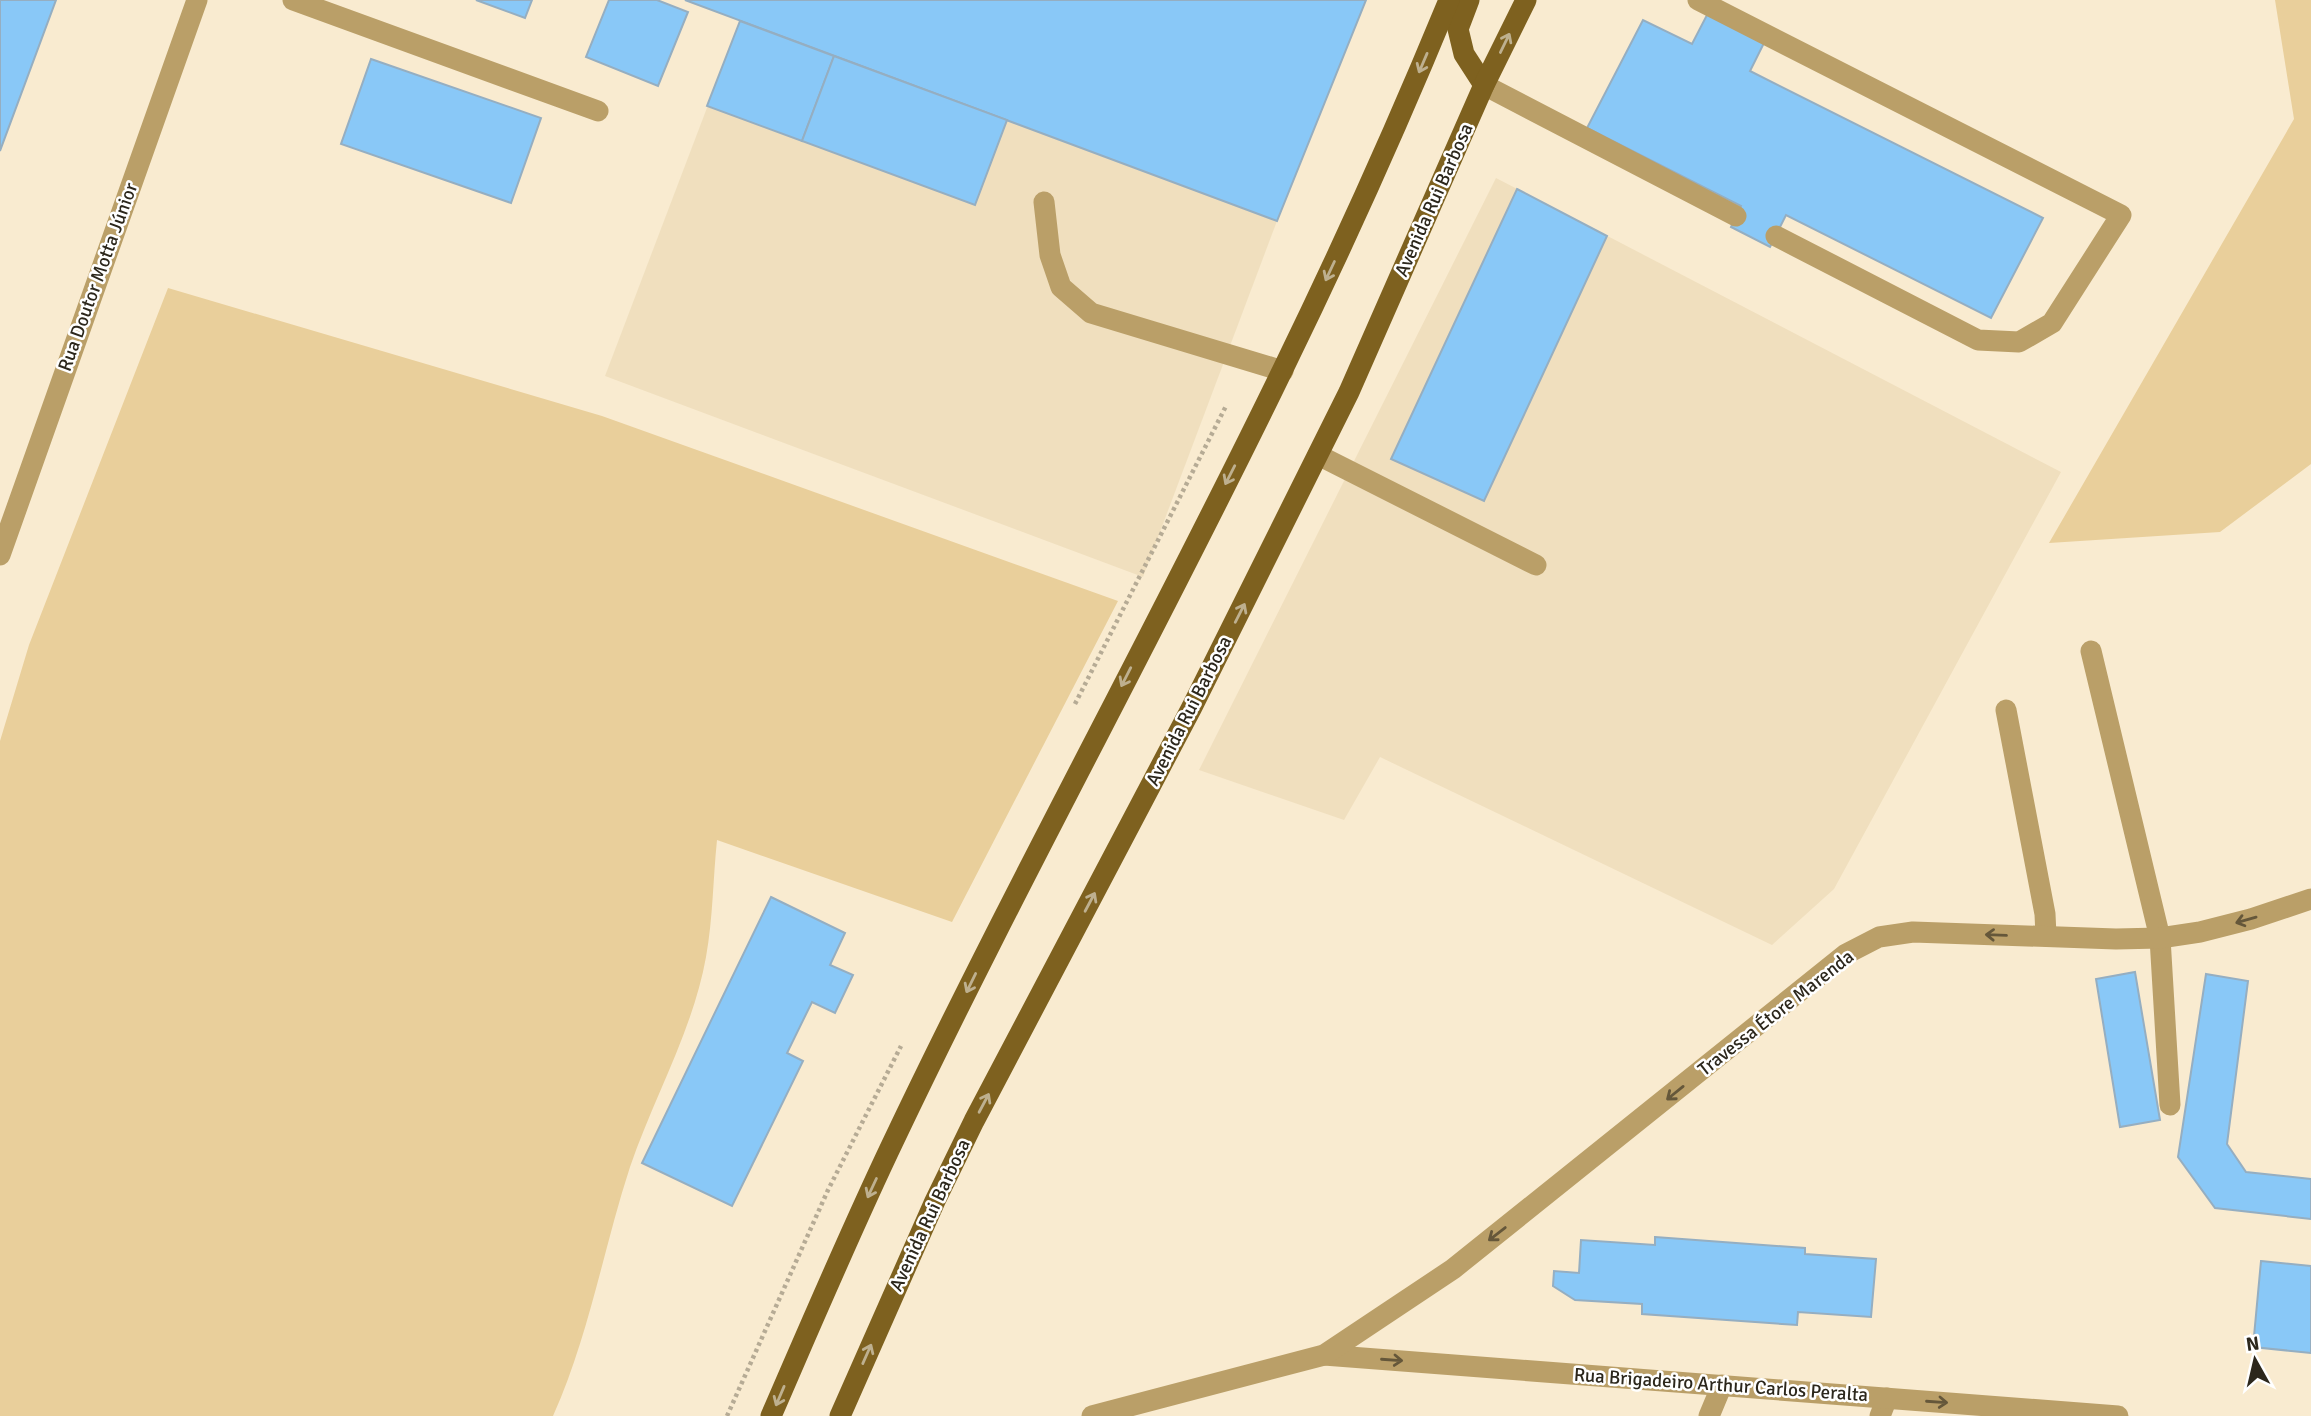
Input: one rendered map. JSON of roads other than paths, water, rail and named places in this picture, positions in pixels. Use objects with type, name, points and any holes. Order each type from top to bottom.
[{"type":"main road","points":[[771,1416],[894,1140],[1283,371],[1401,115],[1449,0]]},
{"type":"main road","points":[[1469,0],[1458,29],[1464,54],[1485,85]]},
{"type":"main road","name":"Avenida Rui Barbosa","points":[[840,1416],[935,1201],[974,1121],[1192,707],[1366,356],[1485,85],[1526,0]]},
{"type":"street","name":"Rua Doutor Motta Júnior","points":[[0,555],[197,0]]},
{"type":"street","points":[[293,0],[598,111]]},
{"type":"street","points":[[1698,0],[2120,215],[2052,323],[2019,342],[1978,340],[1776,236]]},
{"type":"street","points":[[1485,85],[1736,216]]},
{"type":"street","points":[[1045,202],[1050,255],[1061,287],[1091,313],[1283,371]]},
{"type":"street","points":[[1318,455],[1536,565]]},
{"type":"street","points":[[2091,651],[2160,938],[2170,1105]]},
{"type":"street","points":[[2006,710],[2045,914],[2046,936]]},
{"type":"street","name":"Travessa Étore Marenda","points":[[1324,1355],[1453,1269],[1846,954],[1879,937],[1913,932],[2160,938],[2200,932],[2311,899]]},
{"type":"street","points":[[1092,1416],[1324,1355]]},
{"type":"street","name":"Rua Brigadeiro Arthur Carlos Peralta","points":[[1324,1355],[1722,1385],[1883,1407],[2118,1416]]},
{"type":"street","points":[[1709,1416],[1722,1385]]}]
